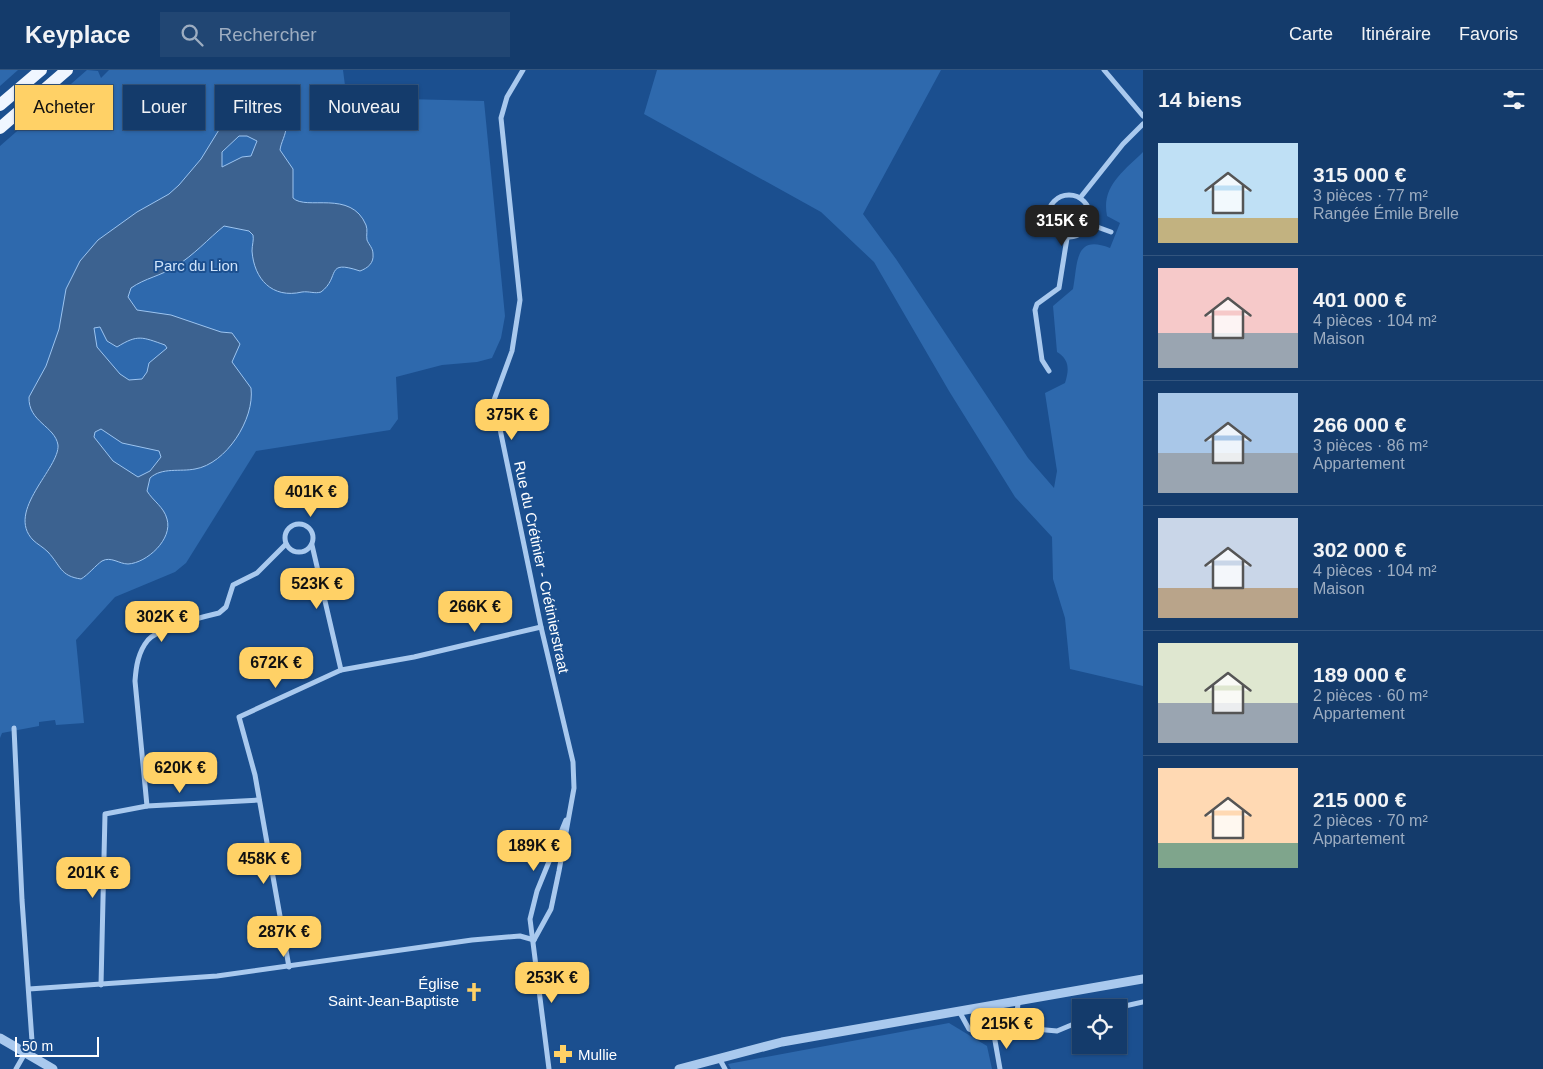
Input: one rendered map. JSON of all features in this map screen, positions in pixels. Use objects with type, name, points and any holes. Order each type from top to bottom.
[{"type":"main road","points":[[0,105],[41,70]]},
{"type":"main road","points":[[0,128],[67,70]]},
{"type":"street","name":"Rue du Crétinier - Crétinierstraat","points":[[523,70],[507,97],[501,118],[520,300],[512,351],[494,400],[541,627],[573,762],[574,788],[551,909],[534,940]]},
{"type":"street","points":[[1104,70],[1143,116]]},
{"type":"street","points":[[1080,198],[1123,144],[1143,124]]},
{"type":"street","points":[[1067,195],[1080,198],[1090,210],[1089,224],[1080,234],[1067,238],[1060,236],[1050,226],[1048,213],[1055,201],[1061,197],[1067,195]]},
{"type":"street","points":[[1089,224],[1111,232]]},
{"type":"street","points":[[1049,371],[1042,360],[1035,310],[1037,304],[1059,288],[1067,238]]},
{"type":"street","points":[[147,806],[135,681],[136,665],[142,650],[149,639],[162,632],[219,613],[226,607],[234,586],[257,573],[286,544],[287,531],[295,525],[301,524],[309,529],[313,537],[312,544],[341,670]]},
{"type":"street","points":[[286,544],[292,551],[299,553],[306,551],[312,544]]},
{"type":"street","points":[[289,967],[259,800],[239,717],[341,670],[414,657],[541,627]]},
{"type":"street","points":[[14,728],[22,900],[32,1041],[16,1069]]},
{"type":"street","points":[[101,985],[105,814],[147,806],[259,800]]},
{"type":"street","name":"Rue du Crétinier - Crétinierstraat","points":[[550,1069],[530,919],[537,890],[570,809]]},
{"type":"street","points":[[29,990],[169,981],[289,967],[472,940],[520,936],[534,940]]},
{"type":"street","points":[[679,1069],[782,1042],[1143,979]]},
{"type":"street","points":[[959,1011],[969,1030],[978,1034],[994,1035],[1004,1033],[1012,1027],[1018,1015],[1018,1000]]},
{"type":"street","points":[[1127,1006],[1143,1002]]},
{"type":"street","points":[[1012,1027],[1057,1030],[1072,1024]]},
{"type":"street","points":[[994,1035],[1000,1069]]},
{"type":"street","points":[[0,1038],[53,1069]]},
{"type":"street","points":[[719,1058],[724,1069]]},
{"type":"green space","points":[[0,70],[18,70],[0,86]]},
{"type":"green space","name":"Parc du Lion","points":[[87,70],[98,71],[101,78],[109,70],[343,70],[345,85],[310,85],[310,130],[418,130],[418,99],[484,101],[505,316],[501,338],[492,358],[477,362],[442,365],[396,377],[398,419],[390,430],[256,451],[186,563],[175,572],[115,597],[76,640],[84,723],[56,725],[55,720],[39,722],[39,726],[2,733],[0,738],[0,146],[18,130],[113,130],[113,85],[70,85]]},
{"type":"green space","points":[[657,70],[941,70],[863,214],[896,259],[1028,458],[1054,488],[1057,471],[1045,393],[1065,383],[1068,370],[1064,358],[1057,352],[1053,306],[1073,289],[1077,261],[1084,248],[1090,245],[1098,245],[1110,248],[1120,223],[1107,216],[1107,196],[1116,180],[1143,152],[1143,686],[1070,669],[1065,618],[1053,579],[1052,537],[1015,497],[949,391],[874,262],[821,212],[644,114]]},
{"type":"green space","points":[[949,1023],[987,1046],[992,1069],[731,1069],[728,1064]]},
{"type":"shaded area","points":[[219,130],[286,130],[280,150],[293,169],[293,198],[308,203],[340,204],[350,207],[359,214],[367,227],[367,240],[372,250],[373,260],[368,267],[360,271],[342,267],[337,268],[327,286],[321,292],[282,292],[266,285],[256,270],[252,251],[253,235],[249,231],[224,226],[183,262],[131,288],[128,297],[137,310],[171,315],[221,332],[232,333],[240,344],[232,362],[251,388],[251,400],[243,426],[236,438],[217,459],[195,469],[160,472],[150,478],[147,491],[163,511],[168,527],[157,549],[135,563],[128,564],[112,560],[102,561],[81,579],[74,578],[61,570],[48,552],[33,540],[26,529],[25,516],[29,503],[51,465],[58,445],[52,433],[33,412],[29,397],[46,366],[59,329],[66,289],[80,261],[98,240],[137,212],[169,194],[201,159]],"holes":[[[239,136],[247,136],[257,141],[251,156],[242,157],[222,167],[222,152]],[[100,327],[107,341],[117,347],[130,340],[140,338],[165,345],[167,348],[149,363],[147,372],[142,379],[129,380],[120,374],[97,347],[94,328]],[[101,429],[122,443],[159,451],[161,457],[150,471],[138,477],[113,461],[94,437],[95,432]]]},
{"type":"place","name":"Église Saint-Jean-Baptiste","points":[[474,992]]},
{"type":"place","name":"Mullie","points":[[563,1054]]}]
